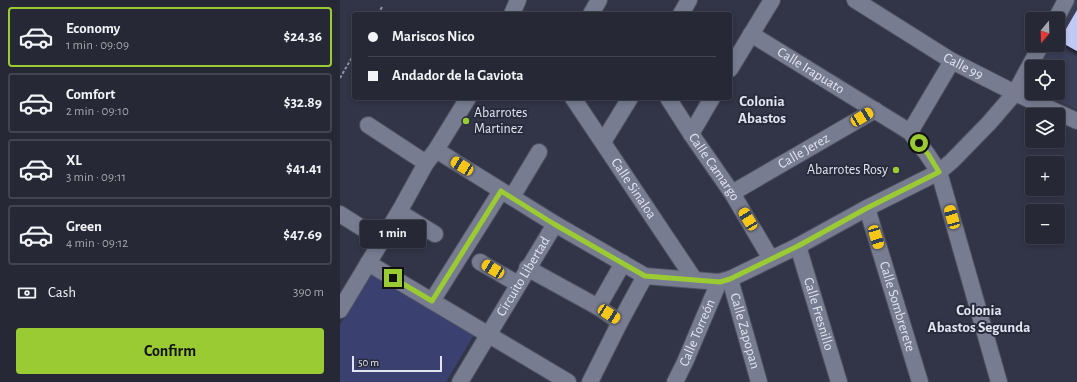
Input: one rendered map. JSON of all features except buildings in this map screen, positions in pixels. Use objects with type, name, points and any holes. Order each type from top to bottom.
[{"type":"street","points":[[592,12],[599,0]]},
{"type":"street","points":[[681,12],[689,0]]},
{"type":"street","points":[[732,66],[772,0]]},
{"type":"street","points":[[857,1],[876,0]]},
{"type":"street","points":[[1060,12],[1066,0]]},
{"type":"street","name":"Calle 99","points":[[857,1],[952,61],[1077,122]]},
{"type":"street","name":"Calle Irapuato","points":[[751,34],[910,132],[928,154],[939,172],[999,382]]},
{"type":"street","points":[[554,224],[645,276],[725,281],[798,246],[867,208],[939,172],[952,161],[989,123],[1015,93],[1037,52]]},
{"type":"street","points":[[910,132],[952,61]]},
{"type":"street","points":[[340,310],[399,212],[426,163],[436,150],[467,100]]},
{"type":"street","name":"Calle Sinaloa","points":[[574,100],[694,279]]},
{"type":"street","points":[[603,142],[629,100]]},
{"type":"street","name":"Calle Camargo","points":[[669,100],[690,134],[732,193],[771,259]]},
{"type":"street","points":[[690,134],[711,100]]},
{"type":"street","name":"Calle Jerez","points":[[732,193],[874,110]]},
{"type":"street","points":[[368,126],[426,163]]},
{"type":"street","name":"Circuito Libertad","points":[[436,150],[554,224],[460,382]]},
{"type":"street","points":[[432,301],[506,194],[539,152]]},
{"type":"street","name":"Calle Sombrerete","points":[[867,208],[920,382]]},
{"type":"street","points":[[399,212],[434,234]]},
{"type":"street","points":[[340,214],[381,240]]},
{"type":"street","name":"Calle Fresnillo","points":[[798,246],[839,382]]},
{"type":"street","points":[[480,262],[518,284]]},
{"type":"street","points":[[368,263],[568,382]]},
{"type":"street","points":[[598,307],[623,263]]},
{"type":"street","points":[[527,268],[598,307],[620,322]]},
{"type":"street","points":[[590,382],[645,276]]},
{"type":"street","name":"Calle Torreón","points":[[675,382],[725,281]]},
{"type":"street","name":"Calle Zapopan","points":[[725,281],[759,382]]},
{"type":"street","points":[[685,362],[690,382]]},
{"type":"path","points":[[379,12],[382,7]]},
{"type":"path","points":[[340,78],[352,57]]},
{"type":"shaded area","points":[[1070,0],[1077,0],[1077,110],[1056,100],[1065,100],[1065,60],[1038,60],[1042,52],[1065,52],[1065,12],[1064,12]]},
{"type":"shaded area","points":[[372,270],[475,333],[446,382],[340,382],[340,325]]},
{"type":"place","name":"Abarrotes Martinez","points":[[466,121]]},
{"type":"place","name":"Abarrotes Rosy","points":[[896,170]]},
{"type":"district","name":"Colonia Abastos","points":[[762,110]]},
{"type":"district","name":"Colonia Abastos Segunda","points":[[979,318]]},
{"type":"route","points":[[393,278],[432,301],[501,191],[554,224],[645,276],[720,282],[730,279],[798,246],[867,208],[939,172],[919,143]]}]
